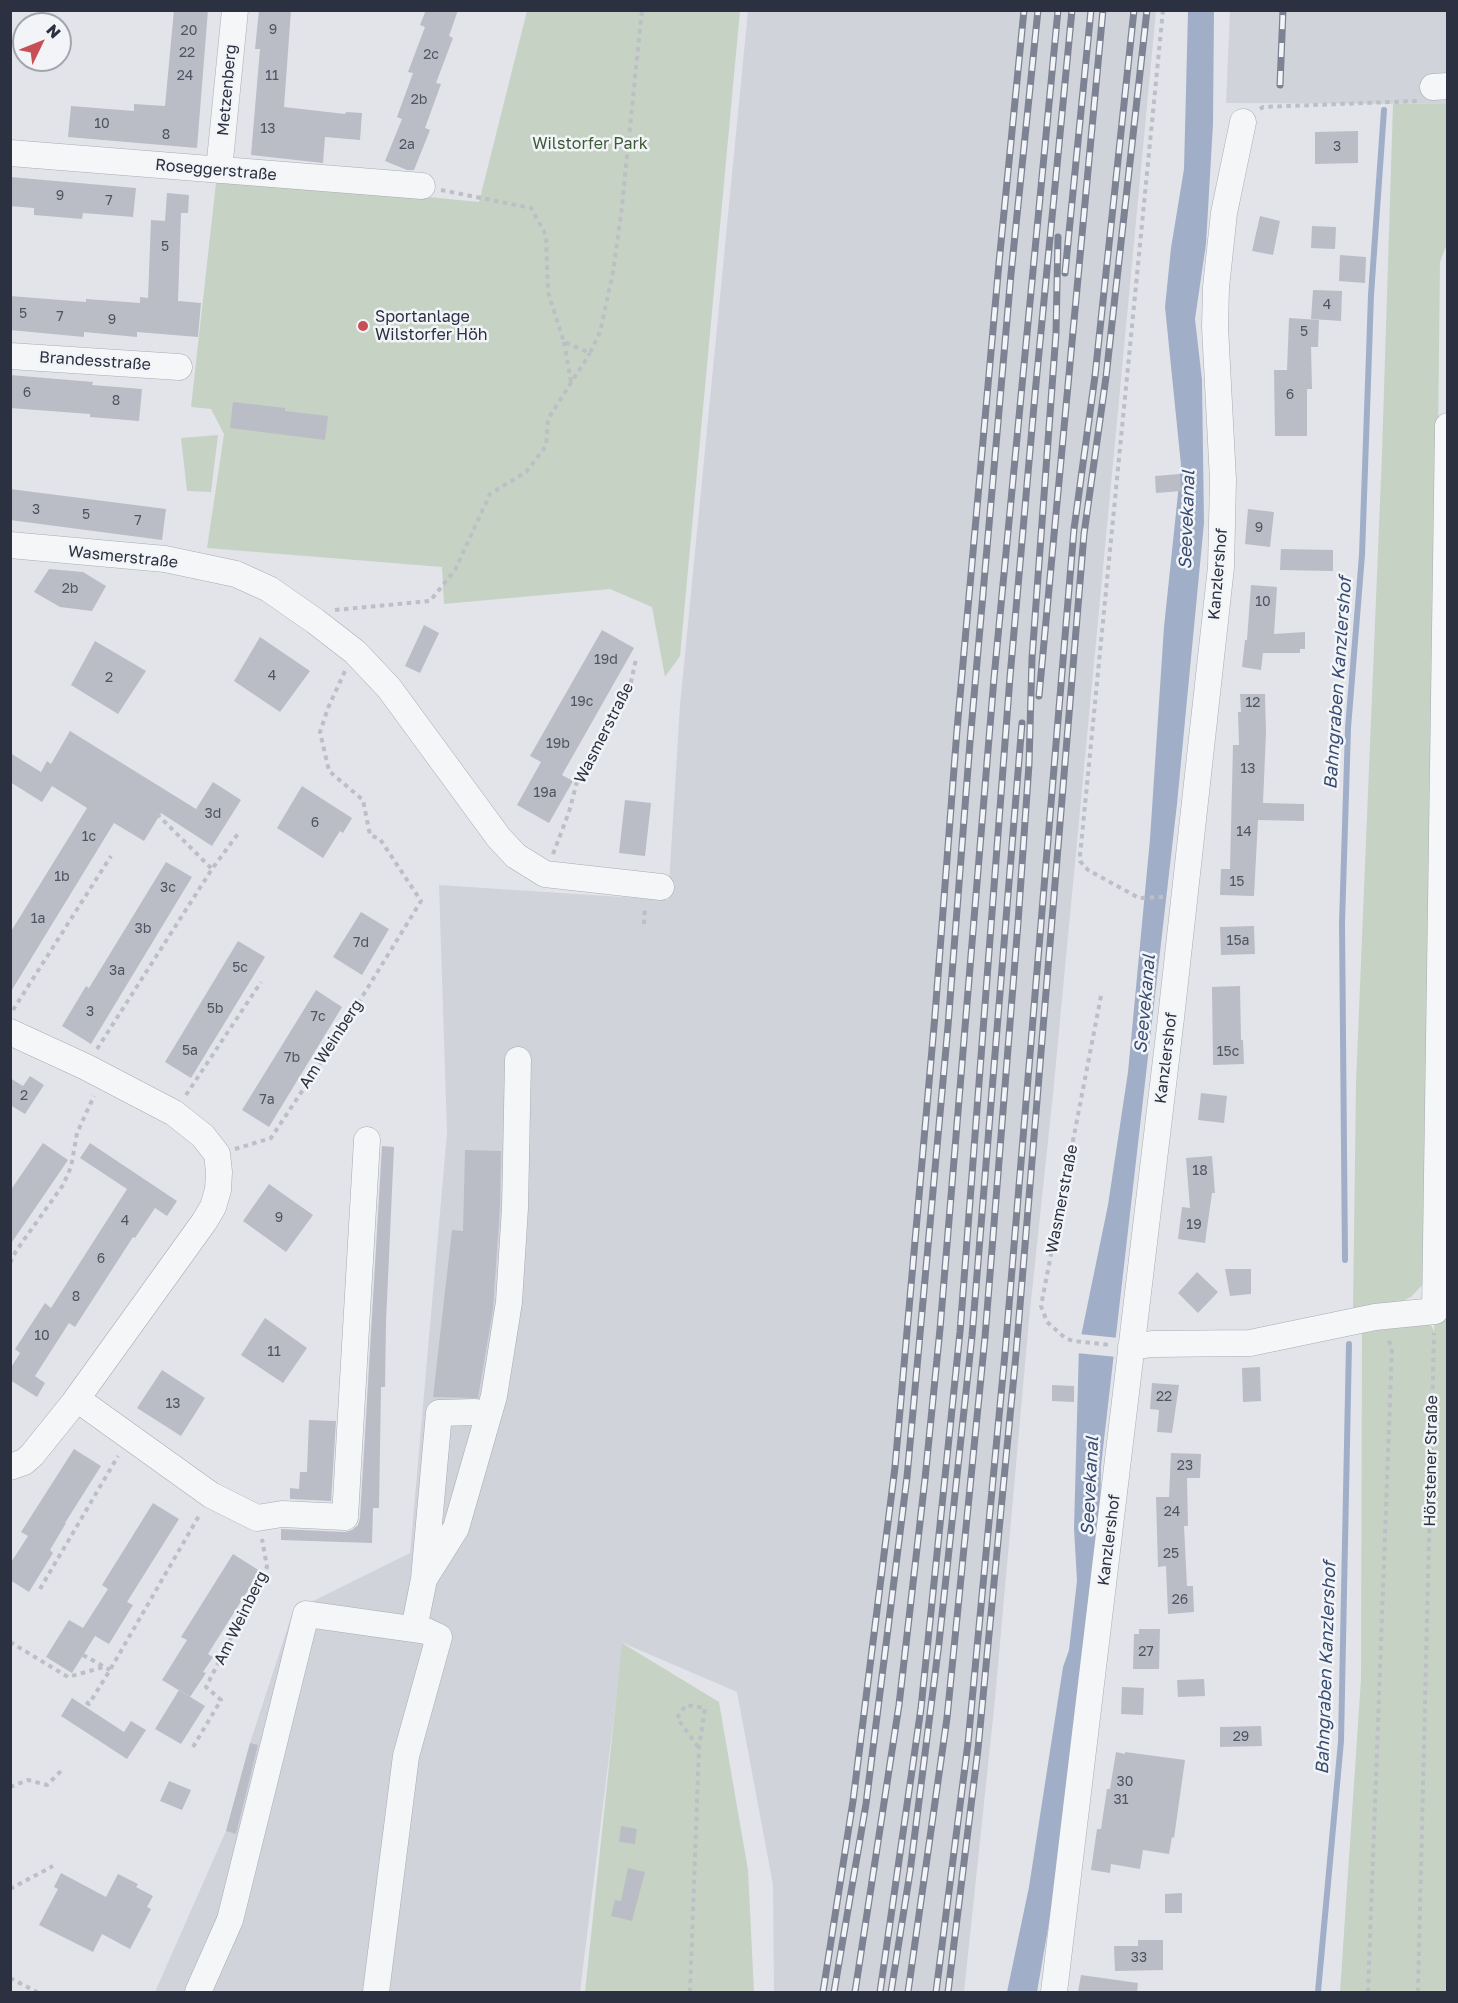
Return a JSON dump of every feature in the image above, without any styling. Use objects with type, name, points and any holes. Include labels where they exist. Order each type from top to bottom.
[{"type":"street","name":"Metzenberg","points":[[219,170],[235,10]]},
{"type":"street","name":"Kanzlershof","points":[[1054,1992],[1125,1347],[1171,1018],[1221,567],[1223,480],[1216,386],[1216,288],[1224,213],[1243,122]]},
{"type":"street","name":"Roseggerstraße","points":[[10,153],[422,186]]},
{"type":"street","name":"Brandesstraße","points":[[10,356],[179,367]]},
{"type":"street","points":[[1125,1347],[1152,1344],[1250,1343],[1375,1317],[1435,1311],[1446,731],[1448,426]]},
{"type":"street","name":"Wasmerstraße","points":[[10,545],[165,559],[236,574],[268,589],[355,652],[389,688],[499,838],[516,856],[545,874],[653,892]]},
{"type":"street","points":[[10,1032],[94,1071],[174,1113],[203,1136],[217,1154],[218,1190],[213,1207],[77,1399],[32,1455],[24,1462],[10,1467]]},
{"type":"street","points":[[424,1579],[456,1528],[494,1396],[510,1302],[515,1208],[518,1060]]},
{"type":"street","points":[[77,1399],[211,1495],[257,1518],[282,1514],[345,1517],[367,1140]]},
{"type":"street","points":[[414,1629],[424,1579],[439,1413],[475,1412]]},
{"type":"street","points":[[198,1992],[230,1920],[306,1614],[426,1630],[439,1637],[406,1756],[376,1992]]},
{"type":"path","points":[[315,621],[326,610],[430,601],[455,570],[490,494],[526,472],[546,446],[548,419],[590,353],[600,332],[613,272],[621,215],[642,10]]},
{"type":"path","points":[[1163,10],[1080,861],[1088,870],[1139,898],[1173,896]]},
{"type":"path","points":[[1243,122],[1263,107],[1436,91]]},
{"type":"path","points":[[422,186],[531,208],[546,235],[548,292],[564,342],[571,382]]},
{"type":"path","points":[[564,342],[590,353]]},
{"type":"path","name":"Am Weinberg","points":[[217,1154],[271,1138],[335,1041],[421,901],[380,838],[370,836],[363,800],[329,771],[321,732],[328,708],[355,652]]},
{"type":"path","name":"Wasmerstraße","points":[[545,874],[569,812],[579,774],[631,682],[636,659]]},
{"type":"path","points":[[157,814],[212,869]]},
{"type":"path","points":[[10,1263],[63,1185],[71,1167],[77,1133],[94,1071],[212,869],[240,831]]},
{"type":"path","points":[[10,1013],[111,856]]},
{"type":"path","points":[[644,924],[653,892]]},
{"type":"path","points":[[174,1113],[261,982]]},
{"type":"path","name":"Wasmerstraße","points":[[1101,996],[1041,1306],[1043,1316],[1059,1335],[1073,1341],[1125,1347]]},
{"type":"path","name":"Hörstener Straße","points":[[1418,1992],[1435,1311]]},
{"type":"path","points":[[1368,1992],[1392,1347]]},
{"type":"path","points":[[40,1589],[129,1437]]},
{"type":"path","points":[[86,1702],[89,1704],[110,1670],[211,1495]]},
{"type":"path","name":"Am Weinberg","points":[[194,1747],[221,1700],[206,1687],[267,1567],[257,1518]]},
{"type":"path","points":[[10,1642],[68,1677],[104,1667]]},
{"type":"path","points":[[83,1655],[110,1670]]},
{"type":"path","points":[[690,1992],[699,1748],[705,1708],[686,1705],[677,1718],[699,1748]]},
{"type":"path","points":[[10,1787],[28,1780],[47,1785],[61,1771]]},
{"type":"path","points":[[10,1888],[53,1866]]},
{"type":"path","points":[[10,1978],[37,1992]]},
{"type":"shaded area","points":[[748,11],[1156,11],[1053,1094],[1029,1320],[995,1699],[964,1992],[774,1992],[773,1885],[737,1692],[623,1643],[580,1992],[155,1992],[226,1831],[250,1743],[293,1611],[410,1553],[447,1133],[439,885],[668,900],[680,705]]},
{"type":"shaded area","points":[[1230,11],[1447,11],[1447,104],[1226,103]]},
{"type":"green space","name":"Wilstorfer Park","points":[[527,11],[740,11],[680,656],[665,677],[652,607],[610,589],[444,604],[442,567],[207,548],[224,434],[211,409],[191,407],[216,183],[227,177],[479,202]]},
{"type":"green space","points":[[1393,104],[1447,104],[1448,241],[1440,262],[1431,1053],[1426,1281],[1411,1297],[1396,1304],[1353,1310],[1356,1083],[1382,453]]},
{"type":"green space","points":[[218,435],[211,492],[187,491],[181,438]]},
{"type":"green space","points":[[1447,983],[1447,1992],[1340,1992],[1361,1679],[1362,1328],[1420,1318],[1431,1325],[1434,1331]]},
{"type":"green space","points":[[622,1643],[719,1702],[748,1870],[754,1992],[585,1992]]},
{"type":"water","name":"Seevekanal","points":[[1188,11],[1214,11],[1213,124],[1206,244],[1195,319],[1202,380],[1204,523],[1177,804],[1101,1466],[1100,1543],[1086,1709],[1037,1992],[1007,1992],[1029,1887],[1063,1667],[1069,1650],[1077,1581],[1074,1528],[1079,1346],[1108,1205],[1128,1072],[1150,839],[1164,627],[1181,465],[1165,307],[1171,248],[1184,169]]},
{"type":"pier","points":[[1079,1334],[1119,1338],[1117,1357],[1076,1353]]},
{"type":"building","points":[[174,10],[208,10],[197,148],[68,137],[71,106],[134,111],[134,104],[165,106]]},
{"type":"building","points":[[259,10],[291,10],[284,107],[345,114],[346,112],[362,113],[360,140],[325,137],[323,163],[251,155],[260,49],[255,49]]},
{"type":"building","points":[[426,10],[458,10],[449,36],[453,38],[436,83],[441,84],[425,128],[430,130],[414,170],[407,170],[385,161],[402,119],[397,117],[413,73],[408,72],[425,27],[420,25]]},
{"type":"building","points":[[1358,131],[1358,163],[1315,164],[1315,132]]},
{"type":"building","points":[[10,177],[136,188],[133,217],[83,213],[82,219],[34,215],[34,208],[10,206]]},
{"type":"building","points":[[167,193],[189,195],[188,213],[181,213],[178,301],[201,303],[198,337],[137,332],[137,337],[84,332],[84,337],[10,330],[10,296],[86,302],[86,299],[140,303],[140,297],[148,298],[151,220],[165,221]]},
{"type":"building","points":[[1260,216],[1280,221],[1273,255],[1252,251]]},
{"type":"building","points":[[1312,226],[1336,227],[1335,249],[1311,248]]},
{"type":"building","points":[[1340,255],[1366,257],[1365,283],[1339,281]]},
{"type":"building","points":[[1313,290],[1342,291],[1341,321],[1311,319]]},
{"type":"building","points":[[1289,318],[1319,320],[1318,347],[1311,347],[1312,389],[1307,389],[1307,436],[1275,436],[1274,370],[1287,370]]},
{"type":"building","points":[[10,375],[142,389],[139,421],[90,417],[90,414],[10,408]]},
{"type":"building","points":[[233,402],[328,416],[325,440],[230,428]]},
{"type":"building","points":[[1180,474],[1181,491],[1156,493],[1155,476]]},
{"type":"building","points":[[10,489],[166,509],[162,540],[10,520]]},
{"type":"building","points":[[1248,509],[1274,512],[1270,547],[1245,544]]},
{"type":"building","points":[[1281,549],[1333,550],[1333,571],[1280,570]]},
{"type":"building","points":[[49,569],[83,572],[106,586],[92,611],[60,607],[34,592]]},
{"type":"building","points":[[1251,585],[1277,587],[1274,634],[1305,632],[1305,649],[1300,649],[1300,653],[1263,653],[1261,670],[1242,667],[1245,640],[1247,640]]},
{"type":"building","points":[[424,625],[439,633],[420,673],[405,666]]},
{"type":"building","points":[[602,630],[634,648],[562,775],[573,781],[549,823],[517,805],[541,762],[530,756]]},
{"type":"building","points":[[260,637],[310,671],[280,712],[234,681]]},
{"type":"building","points":[[95,641],[146,671],[118,714],[71,685]]},
{"type":"building","points":[[1240,694],[1265,694],[1263,803],[1304,804],[1304,821],[1258,820],[1254,896],[1220,895],[1221,869],[1230,869],[1233,745],[1239,745]]},
{"type":"building","points":[[70,731],[196,809],[213,782],[241,800],[212,846],[161,813],[144,841],[114,823],[10,993],[10,933],[87,808],[52,786],[42,802],[10,782],[10,753],[41,772],[47,761],[51,764]]},
{"type":"building","points":[[302,786],[352,818],[343,833],[340,831],[323,858],[277,828]]},
{"type":"building","points":[[625,800],[651,803],[645,856],[619,853]]},
{"type":"building","points":[[166,862],[192,877],[91,1044],[62,1026],[86,986],[89,988]]},
{"type":"building","points":[[361,912],[389,929],[362,975],[333,957]]},
{"type":"building","points":[[1254,926],[1255,954],[1221,955],[1220,927]]},
{"type":"building","points":[[238,941],[265,957],[191,1078],[165,1062]]},
{"type":"building","points":[[1240,986],[1244,1064],[1213,1065],[1212,987]]},
{"type":"building","points":[[316,990],[342,1007],[269,1127],[242,1110]]},
{"type":"building","points":[[30,1076],[44,1085],[25,1114],[10,1105],[10,1078],[23,1086]]},
{"type":"building","points":[[1201,1093],[1227,1096],[1224,1123],[1198,1120]]},
{"type":"building","points":[[43,1143],[68,1160],[10,1245],[10,1191]]},
{"type":"building","points":[[90,1143],[177,1201],[167,1216],[155,1208],[135,1238],[133,1237],[75,1327],[69,1323],[35,1376],[45,1383],[37,1397],[10,1380],[10,1369],[20,1353],[15,1349],[45,1303],[51,1308],[127,1189],[80,1158]]},
{"type":"building","points":[[382,1146],[394,1147],[385,1387],[381,1387],[379,1508],[373,1508],[372,1543],[281,1540],[281,1529],[345,1532],[358,1525],[360,1518]]},
{"type":"building","points":[[465,1150],[501,1151],[500,1207],[493,1309],[478,1398],[433,1397],[452,1230],[463,1231]]},
{"type":"building","points":[[1212,1156],[1215,1193],[1212,1193],[1205,1243],[1178,1239],[1182,1207],[1190,1208],[1186,1158]]},
{"type":"building","points":[[269,1184],[313,1215],[286,1252],[243,1221]]},
{"type":"building","points":[[1225,1269],[1251,1269],[1251,1294],[1230,1296]]},
{"type":"building","points":[[1197,1272],[1218,1292],[1198,1313],[1178,1293]]},
{"type":"building","points":[[265,1318],[307,1348],[283,1383],[241,1355]]},
{"type":"building","points":[[1260,1367],[1261,1401],[1243,1402],[1242,1368]]},
{"type":"building","points":[[162,1370],[205,1398],[181,1436],[137,1408]]},
{"type":"building","points":[[1152,1383],[1179,1385],[1172,1433],[1157,1432],[1159,1410],[1150,1409]]},
{"type":"building","points":[[1052,1385],[1074,1386],[1074,1402],[1052,1401]]},
{"type":"building","points":[[309,1420],[336,1421],[331,1501],[290,1499],[290,1488],[299,1489],[300,1472],[307,1472]]},
{"type":"building","points":[[74,1449],[101,1466],[65,1523],[50,1550],[53,1553],[29,1592],[10,1580],[10,1564],[28,1536],[21,1532]]},
{"type":"building","points":[[1171,1453],[1201,1454],[1200,1478],[1187,1478],[1188,1526],[1184,1526],[1187,1586],[1193,1586],[1194,1612],[1168,1614],[1166,1566],[1158,1567],[1156,1497],[1169,1497]]},
{"type":"building","points":[[153,1503],[179,1519],[127,1602],[133,1605],[109,1644],[95,1636],[72,1673],[46,1657],[69,1620],[83,1628],[108,1589],[102,1585]]},
{"type":"building","points":[[233,1554],[260,1571],[208,1654],[213,1657],[203,1672],[206,1673],[190,1697],[162,1680],[187,1640],[181,1637]]},
{"type":"building","points":[[1139,1629],[1160,1629],[1159,1669],[1133,1669],[1134,1634],[1139,1634]]},
{"type":"building","points":[[1204,1679],[1205,1696],[1178,1697],[1177,1680]]},
{"type":"building","points":[[1122,1687],[1144,1688],[1143,1715],[1121,1714]]},
{"type":"building","points":[[179,1690],[205,1706],[181,1744],[155,1729]]},
{"type":"building","points":[[72,1698],[124,1732],[131,1721],[146,1730],[127,1759],[61,1716]]},
{"type":"building","points":[[1261,1726],[1262,1746],[1220,1747],[1220,1727]]},
{"type":"building","points":[[250,1743],[258,1745],[236,1834],[226,1831]]},
{"type":"building","points":[[1116,1752],[1185,1760],[1174,1838],[1172,1837],[1169,1854],[1143,1850],[1140,1869],[1111,1864],[1110,1873],[1091,1870],[1097,1829],[1101,1829]]},
{"type":"building","points":[[169,1781],[191,1790],[182,1810],[160,1801]]},
{"type":"building","points":[[621,1826],[637,1829],[635,1844],[619,1842]]},
{"type":"building","points":[[628,1868],[645,1872],[632,1921],[611,1916],[615,1900],[621,1901]]},
{"type":"building","points":[[61,1873],[106,1897],[118,1874],[138,1884],[136,1887],[153,1896],[147,1907],[151,1909],[130,1949],[102,1934],[93,1952],[39,1925],[58,1889],[54,1887]]},
{"type":"building","points":[[1182,1893],[1182,1913],[1165,1913],[1165,1894]]},
{"type":"building","points":[[1138,1940],[1163,1940],[1163,1970],[1115,1971],[1114,1946],[1138,1946]]},
{"type":"building","points":[[1081,1975],[1138,1983],[1137,1992],[1078,1992]]},
{"type":"waterway","name":"Bahngraben Kanzlershof","points":[[1345,1260],[1342,923],[1348,728],[1362,555],[1371,295],[1384,110]]},
{"type":"waterway","name":"Bahngraben Kanzlershof","points":[[1318,1992],[1341,1741],[1349,1344]]},
{"type":"railway","points":[[823,1992],[853,1801],[895,1467],[935,1015],[957,730],[1024,10]]},
{"type":"railway","points":[[834,1992],[866,1804],[907,1477],[948,1026],[1011,274],[1038,10]]},
{"type":"railway","points":[[855,1992],[899,1705],[925,1479],[940,1329],[994,678],[1058,10]]},
{"type":"railway","points":[[880,1992],[921,1708],[960,1332],[1010,677],[1072,10]]},
{"type":"railway","points":[[1065,273],[1091,10]]},
{"type":"railway","points":[[1039,696],[1103,10]]},
{"type":"railway","points":[[936,1992],[968,1743],[1005,1353],[1074,529],[1095,376],[1134,10]]},
{"type":"railway","points":[[948,1992],[978,1749],[1016,1354],[1084,534],[1106,377],[1147,10]]},
{"type":"railway","points":[[1280,85],[1283,10]]},
{"type":"railway","points":[[908,1992],[947,1718],[985,1337],[1029,764],[1032,658],[1056,333],[1058,237]]},
{"type":"railway","points":[[891,1992],[910,1872],[939,1643],[972,1336],[1022,723]]},
{"type":"place","name":"Sportanlage Wilstorfer Höh","points":[[363,326]]}]
